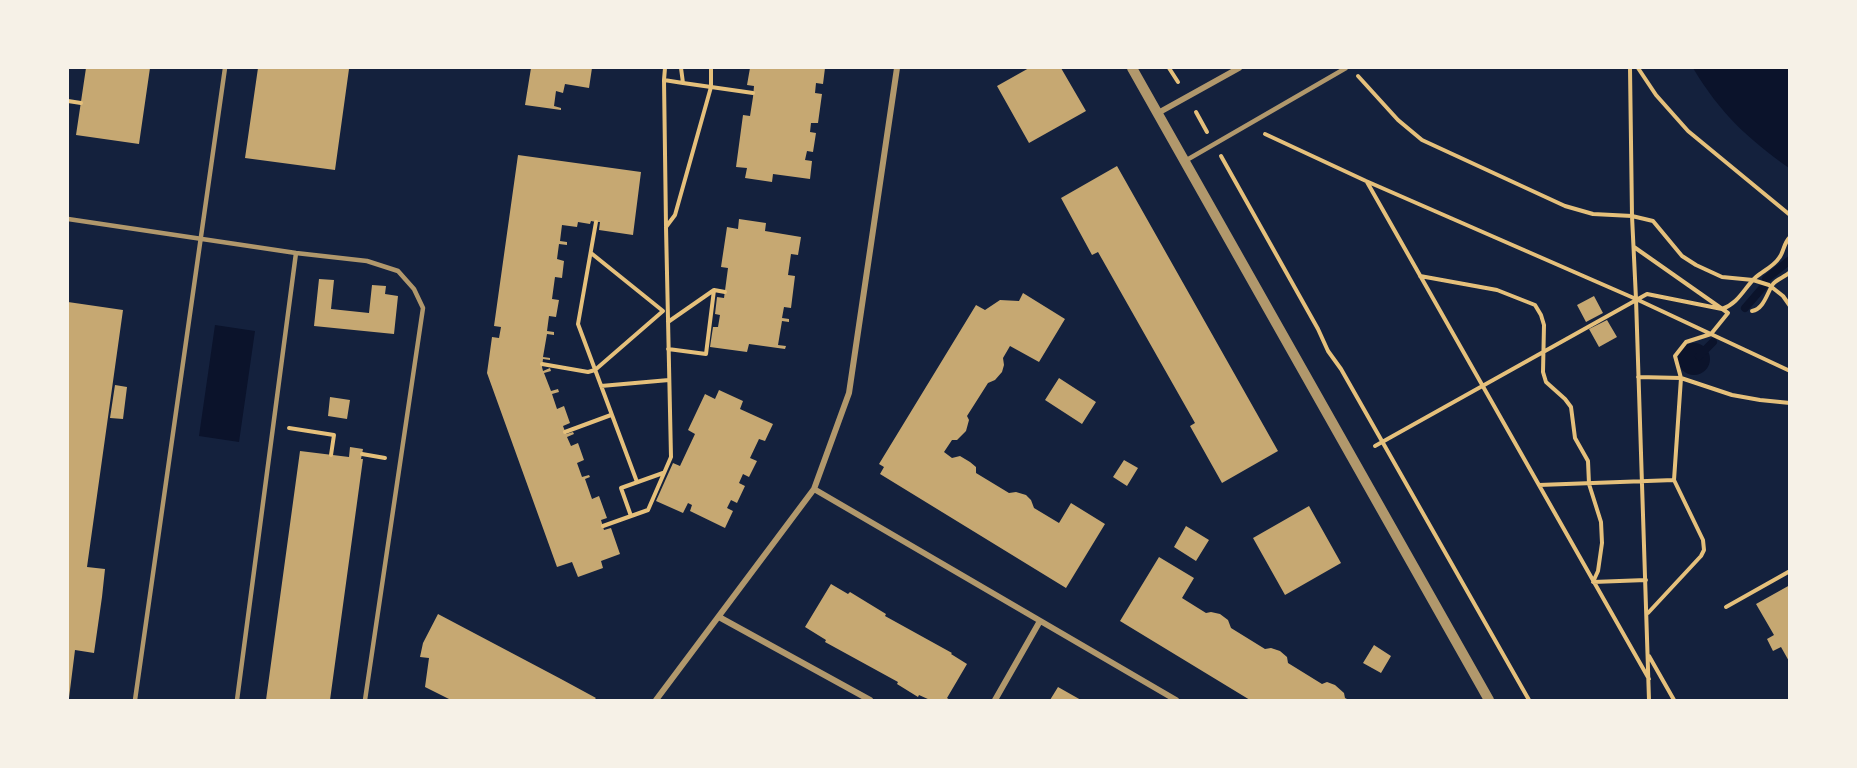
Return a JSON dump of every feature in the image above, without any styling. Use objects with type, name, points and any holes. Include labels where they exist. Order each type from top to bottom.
[{"type":"street","points":[[656,700],[814,489],[849,393],[897,68]]},
{"type":"street","points":[[1132,68],[1489,700]]},
{"type":"street","points":[[1158,113],[1239,68]]},
{"type":"street","points":[[814,489],[1176,700]]},
{"type":"street","points":[[719,617],[870,700]]},
{"type":"street","points":[[995,700],[1040,621]]},
{"type":"lane","points":[[135,700],[225,68]]},
{"type":"lane","points":[[1185,161],[1346,68]]},
{"type":"lane","points":[[68,219],[296,253],[367,261],[398,271],[414,289],[423,308],[365,700]]},
{"type":"lane","points":[[237,700],[296,253]]},
{"type":"path","points":[[603,526],[648,510],[670,457],[665,68]]},
{"type":"path","points":[[681,68],[683,83]]},
{"type":"path","points":[[666,227],[675,215],[711,87],[711,68]]},
{"type":"path","points":[[1169,68],[1318,329],[1328,351],[1341,369],[1529,700]]},
{"type":"path","points":[[1351,68],[1398,120],[1422,140],[1565,206],[1593,214],[1632,216],[1653,221],[1682,256],[1696,266],[1722,277],[1759,281],[1771,286],[1783,296],[1790,306]]},
{"type":"path","points":[[1630,68],[1632,216],[1649,700]]},
{"type":"path","points":[[1638,68],[1656,95],[1688,131],[1790,215]]},
{"type":"path","points":[[664,80],[753,93]]},
{"type":"path","points":[[68,101],[81,103]]},
{"type":"path","points":[[1270,136],[1366,181],[1636,299],[1790,371]]},
{"type":"path","points":[[1366,181],[1649,680]]},
{"type":"path","points":[[596,222],[578,324],[637,483]]},
{"type":"path","points":[[1375,446],[1647,294],[1722,309],[1739,298],[1753,280],[1780,258],[1785,242],[1790,237]]},
{"type":"path","points":[[1634,247],[1728,313],[1711,334],[1686,342],[1675,356],[1681,378],[1674,480],[1703,540],[1704,550],[1701,556],[1647,613]]},
{"type":"path","points":[[591,253],[667,315]]},
{"type":"path","points":[[1752,311],[1758,310],[1764,298],[1771,291],[1774,282],[1790,272]]},
{"type":"path","points":[[1419,276],[1497,290],[1535,305],[1541,315],[1544,325],[1543,372],[1546,382],[1571,407],[1575,438],[1588,461],[1589,484],[1601,522],[1602,543],[1598,571],[1593,582]]},
{"type":"path","points":[[667,322],[714,290],[725,292]]},
{"type":"path","points":[[668,349],[706,354],[714,290]]},
{"type":"path","points":[[543,364],[588,372],[595,370],[663,311]]},
{"type":"path","points":[[1638,377],[1681,378],[1732,395],[1760,400],[1789,402],[1790,396]]},
{"type":"path","points":[[601,386],[669,380]]},
{"type":"path","points":[[566,432],[611,415]]},
{"type":"path","points":[[273,426],[334,435],[331,455]]},
{"type":"path","points":[[362,454],[400,460]]},
{"type":"path","points":[[631,516],[621,488],[664,473]]},
{"type":"path","points":[[1539,485],[1642,483],[1674,480]]},
{"type":"path","points":[[1726,607],[1790,572]]},
{"type":"path","points":[[1593,582],[1646,580]]},
{"type":"path","points":[[1648,655],[1674,700]]},
{"type":"water","points":[[1693,68],[1789,68],[1789,168],[1735,124],[1713,98]]},
{"type":"water","points":[[215,325],[255,331],[239,442],[199,436]]},
{"type":"water","points":[[1694,343],[1705,348],[1710,359],[1705,370],[1694,375],[1683,370],[1678,359],[1683,348]]},
{"type":"building","points":[[86,68],[150,68],[139,144],[76,135]]},
{"type":"building","points":[[258,68],[349,69],[335,170],[245,158]]},
{"type":"building","points":[[531,68],[592,68],[589,88],[565,84],[563,93],[556,91],[554,106],[561,110],[525,105]]},
{"type":"building","points":[[750,68],[825,68],[823,84],[816,83],[815,93],[822,94],[818,123],[811,123],[810,132],[816,133],[813,152],[807,151],[805,160],[812,161],[810,179],[773,174],[772,182],[745,178],[747,168],[736,167],[743,115],[750,116],[753,97],[754,86],[747,85]]},
{"type":"building","points":[[1029,68],[1061,68],[1086,111],[1029,143],[997,86]]},
{"type":"building","points":[[518,155],[641,172],[633,235],[599,230],[600,222],[591,221],[590,224],[578,222],[577,227],[562,225],[560,241],[567,242],[567,245],[559,244],[557,259],[564,261],[562,278],[555,277],[552,299],[559,300],[556,317],[549,316],[547,331],[554,332],[554,335],[547,334],[543,357],[550,358],[550,360],[543,359],[542,367],[543,371],[550,368],[551,371],[544,373],[551,391],[558,389],[559,392],[552,394],[557,409],[564,406],[570,423],[563,426],[566,434],[573,432],[574,434],[567,437],[571,446],[578,443],[584,460],[577,463],[582,477],[589,475],[590,477],[585,479],[592,499],[599,496],[607,518],[601,520],[604,530],[611,528],[620,554],[601,561],[603,568],[578,577],[572,562],[557,567],[487,373],[492,337],[499,338],[501,327],[494,326]]},
{"type":"building","points":[[1117,166],[1278,451],[1222,483],[1190,426],[1195,423],[1098,252],[1092,255],[1061,198]]},
{"type":"building","points":[[739,219],[766,223],[765,231],[801,237],[798,255],[791,254],[788,275],[795,276],[791,308],[784,307],[782,318],[789,319],[789,322],[782,321],[778,345],[786,346],[785,349],[749,344],[747,352],[710,347],[713,327],[718,327],[720,315],[715,314],[717,297],[724,298],[728,268],[721,267],[727,227],[738,229]]},
{"type":"building","points":[[319,279],[334,280],[331,309],[369,313],[372,285],[386,286],[385,294],[398,296],[394,334],[314,326]]},
{"type":"building","points":[[1023,293],[1065,319],[1039,362],[1010,346],[1003,358],[1002,372],[995,380],[988,383],[967,416],[969,420],[966,431],[957,440],[952,440],[944,452],[952,458],[960,456],[970,462],[976,467],[976,473],[1009,493],[1016,492],[1026,495],[1034,508],[1059,523],[1071,503],[1105,524],[1066,588],[880,474],[884,467],[879,464],[976,305],[985,310],[1000,300],[1019,301]]},
{"type":"building","points":[[1594,296],[1603,313],[1586,322],[1577,305]]},
{"type":"building","points":[[68,302],[123,310],[87,567],[105,569],[102,597],[94,653],[75,650],[69,698]]},
{"type":"building","points":[[1607,320],[1617,337],[1599,347],[1589,329]]},
{"type":"building","points":[[1059,378],[1096,402],[1082,424],[1045,400]]},
{"type":"building","points":[[115,385],[127,387],[123,419],[110,418]]},
{"type":"building","points":[[719,390],[743,401],[740,409],[773,424],[765,441],[759,439],[750,458],[757,461],[749,477],[743,474],[739,483],[745,486],[737,503],[731,500],[727,508],[733,511],[725,528],[690,511],[692,505],[688,503],[683,513],[656,501],[673,463],[680,466],[695,434],[688,430],[705,394],[715,399]]},
{"type":"building","points":[[330,397],[350,400],[347,419],[328,416]]},
{"type":"building","points":[[350,447],[363,449],[361,459],[363,459],[330,700],[266,700],[300,451],[349,457]]},
{"type":"building","points":[[1124,460],[1138,468],[1127,486],[1113,477]]},
{"type":"building","points":[[1309,506],[1341,563],[1285,595],[1253,538]]},
{"type":"building","points":[[1186,526],[1209,540],[1196,561],[1174,547]]},
{"type":"building","points":[[1159,557],[1194,578],[1182,598],[1206,613],[1220,614],[1228,620],[1231,628],[1265,649],[1280,651],[1287,657],[1288,663],[1322,684],[1327,682],[1335,685],[1349,700],[1250,700],[1120,621]]},
{"type":"building","points":[[831,584],[848,594],[850,592],[886,614],[885,616],[952,653],[967,664],[947,698],[950,700],[930,700],[919,695],[918,697],[897,684],[898,682],[825,642],[826,640],[805,627]]},
{"type":"building","points":[[1790,585],[1790,663],[1781,647],[1773,651],[1767,639],[1774,635],[1756,604]]},
{"type":"building","points":[[438,614],[596,698],[594,700],[451,700],[425,687],[429,658],[420,657],[423,643]]},
{"type":"building","points":[[1374,645],[1391,656],[1381,673],[1363,663]]},
{"type":"building","points":[[1058,687],[1081,700],[1050,700]]},
{"type":"waterway","points":[[1745,308],[1764,286],[1766,279],[1790,260]]},
{"type":"waterway","points":[[1699,356],[1713,342]]}]
